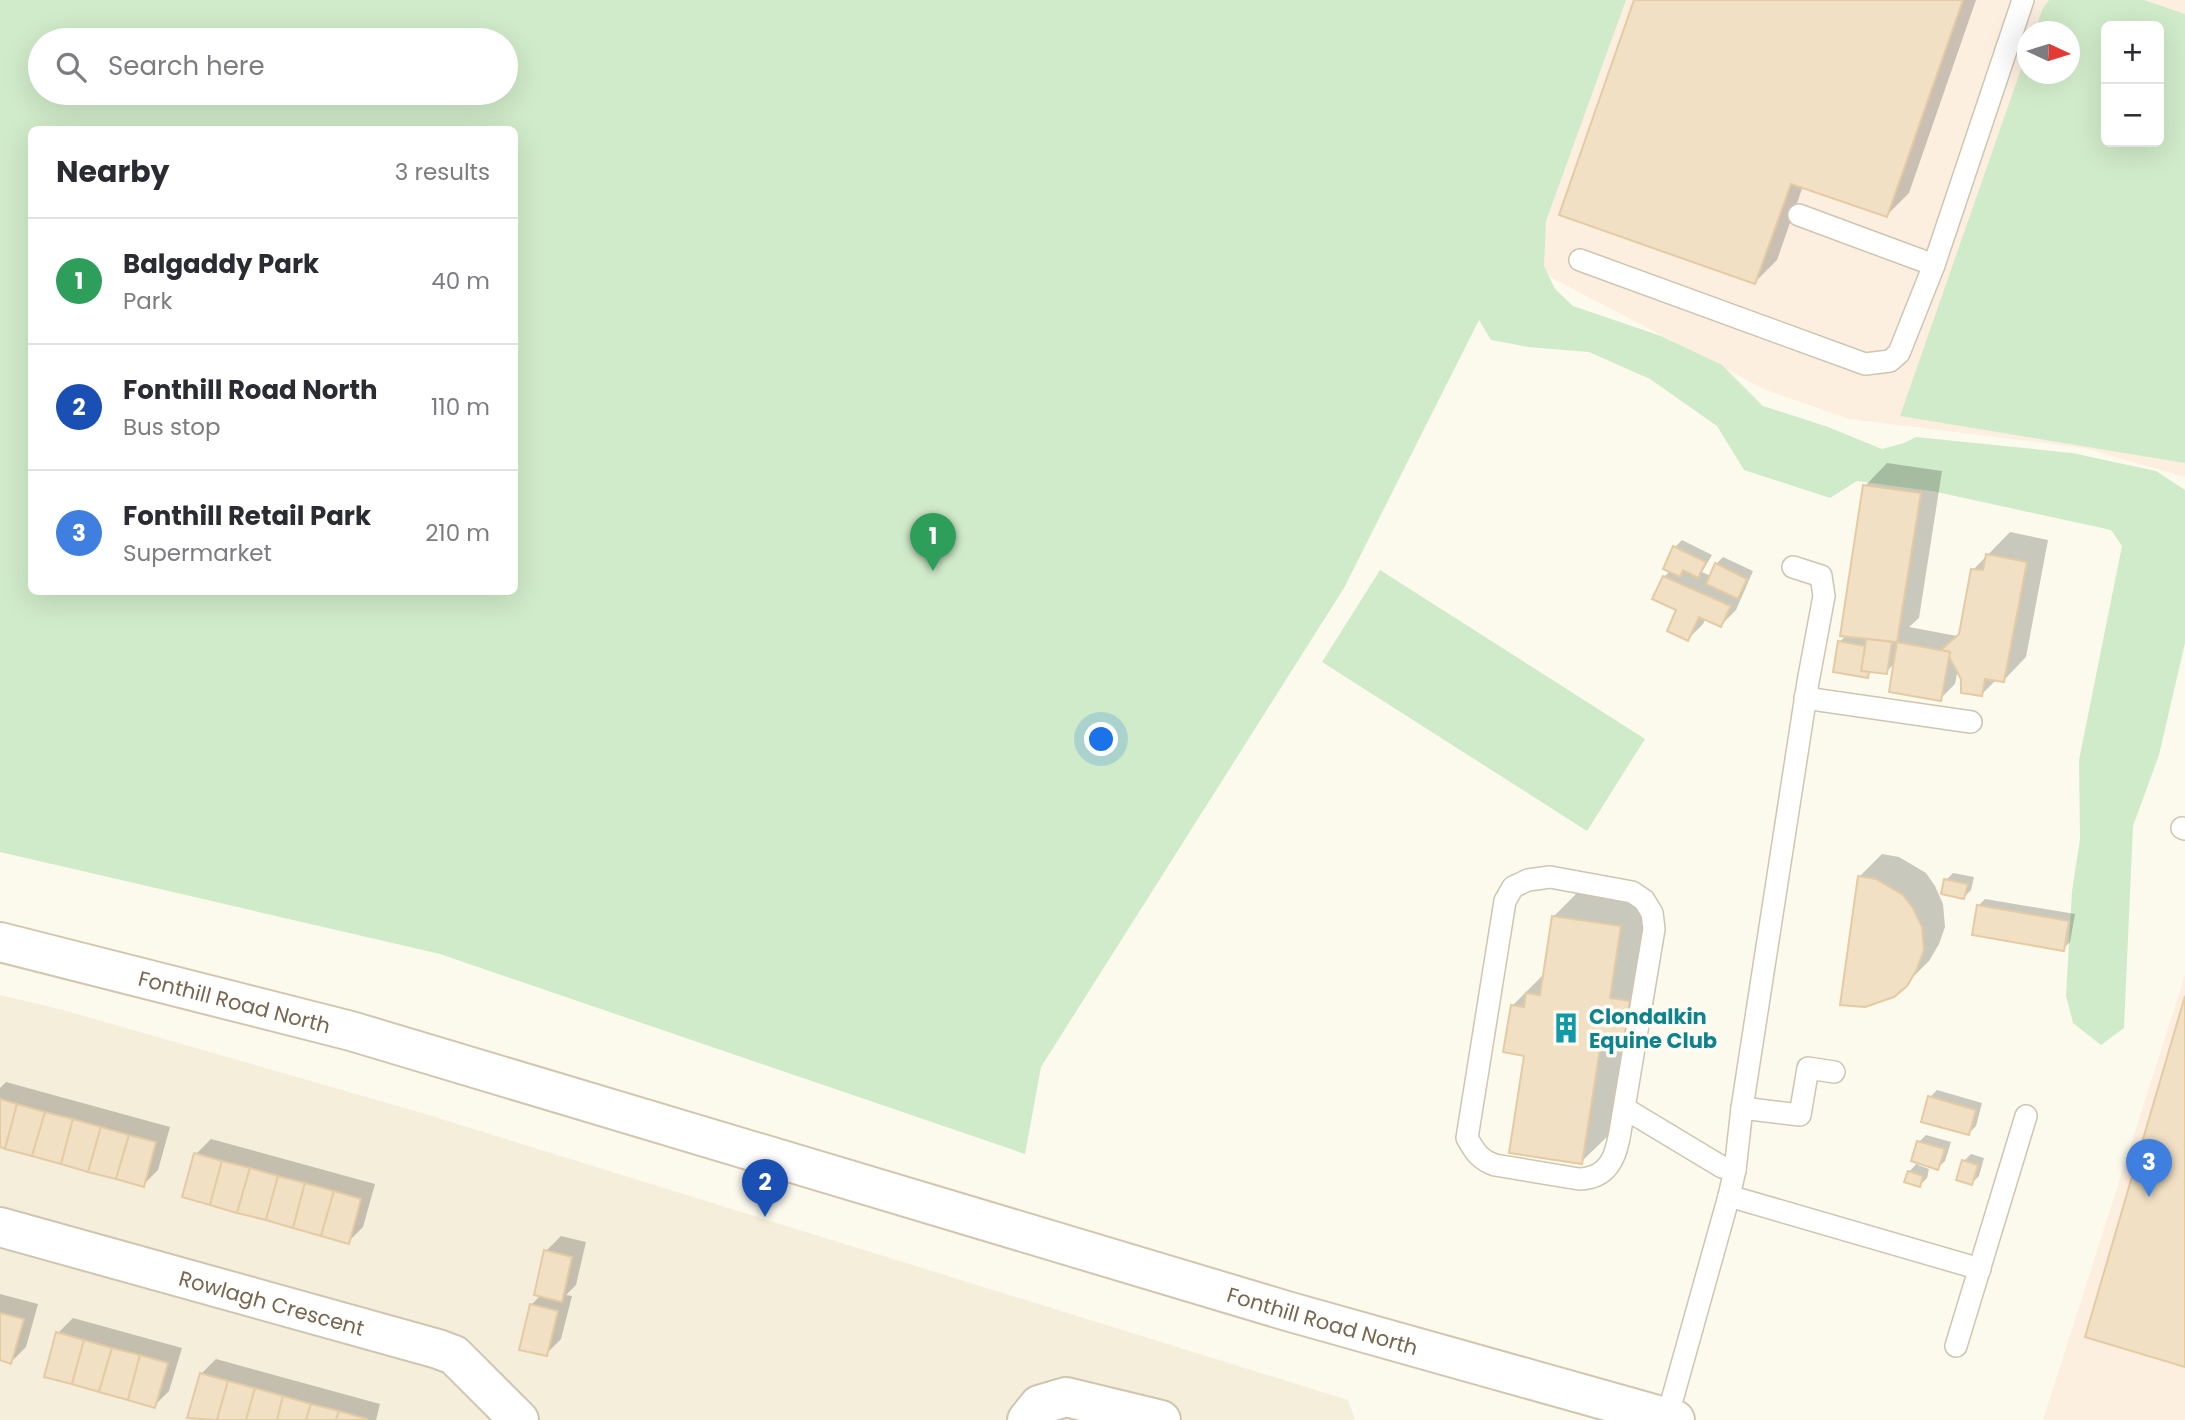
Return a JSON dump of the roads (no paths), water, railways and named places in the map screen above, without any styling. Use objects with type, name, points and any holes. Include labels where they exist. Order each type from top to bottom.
[{"type":"main road","name":"Fonthill Road North","points":[[0,942],[351,1031],[1287,1311],[1671,1419]]},
{"type":"main road","name":"Rowlagh Crescent","points":[[0,1227],[438,1349],[454,1355],[519,1420]]},
{"type":"main road","points":[[1027,1420],[1039,1405],[1066,1397],[1161,1420]]},
{"type":"lane","points":[[1580,260],[1865,364],[1890,361],[1899,353],[1934,265],[2022,0]]},
{"type":"lane","points":[[1799,215],[1934,265]]},
{"type":"lane","points":[[1671,1419],[1735,1170],[1742,1108],[1805,698],[1824,596],[1821,576],[1793,567]]},
{"type":"lane","points":[[1805,698],[1971,722]]},
{"type":"lane","points":[[1550,877],[1632,892],[1644,900],[1652,913],[1654,929],[1624,1108],[1613,1160],[1602,1174],[1591,1179],[1483,1161],[1467,1138],[1505,901],[1513,887],[1528,880],[1550,877]]},
{"type":"lane","points":[[1742,1108],[1800,1115],[1808,1068],[1834,1072]]},
{"type":"lane","points":[[1624,1108],[1722,1167],[1735,1170]]},
{"type":"lane","points":[[1956,1346],[2026,1116]]},
{"type":"lane","points":[[1730,1196],[1980,1269]]},
{"type":"place","name":"Balgaddy Park","points":[[933,571]]},
{"type":"place","name":"Clondalkin Equine Club","points":[[1566,1028]]},
{"type":"place","name":"Fonthill Retail Park","points":[[2149,1197]]},
{"type":"place","name":"Fonthill Road North","points":[[765,1217]]}]
